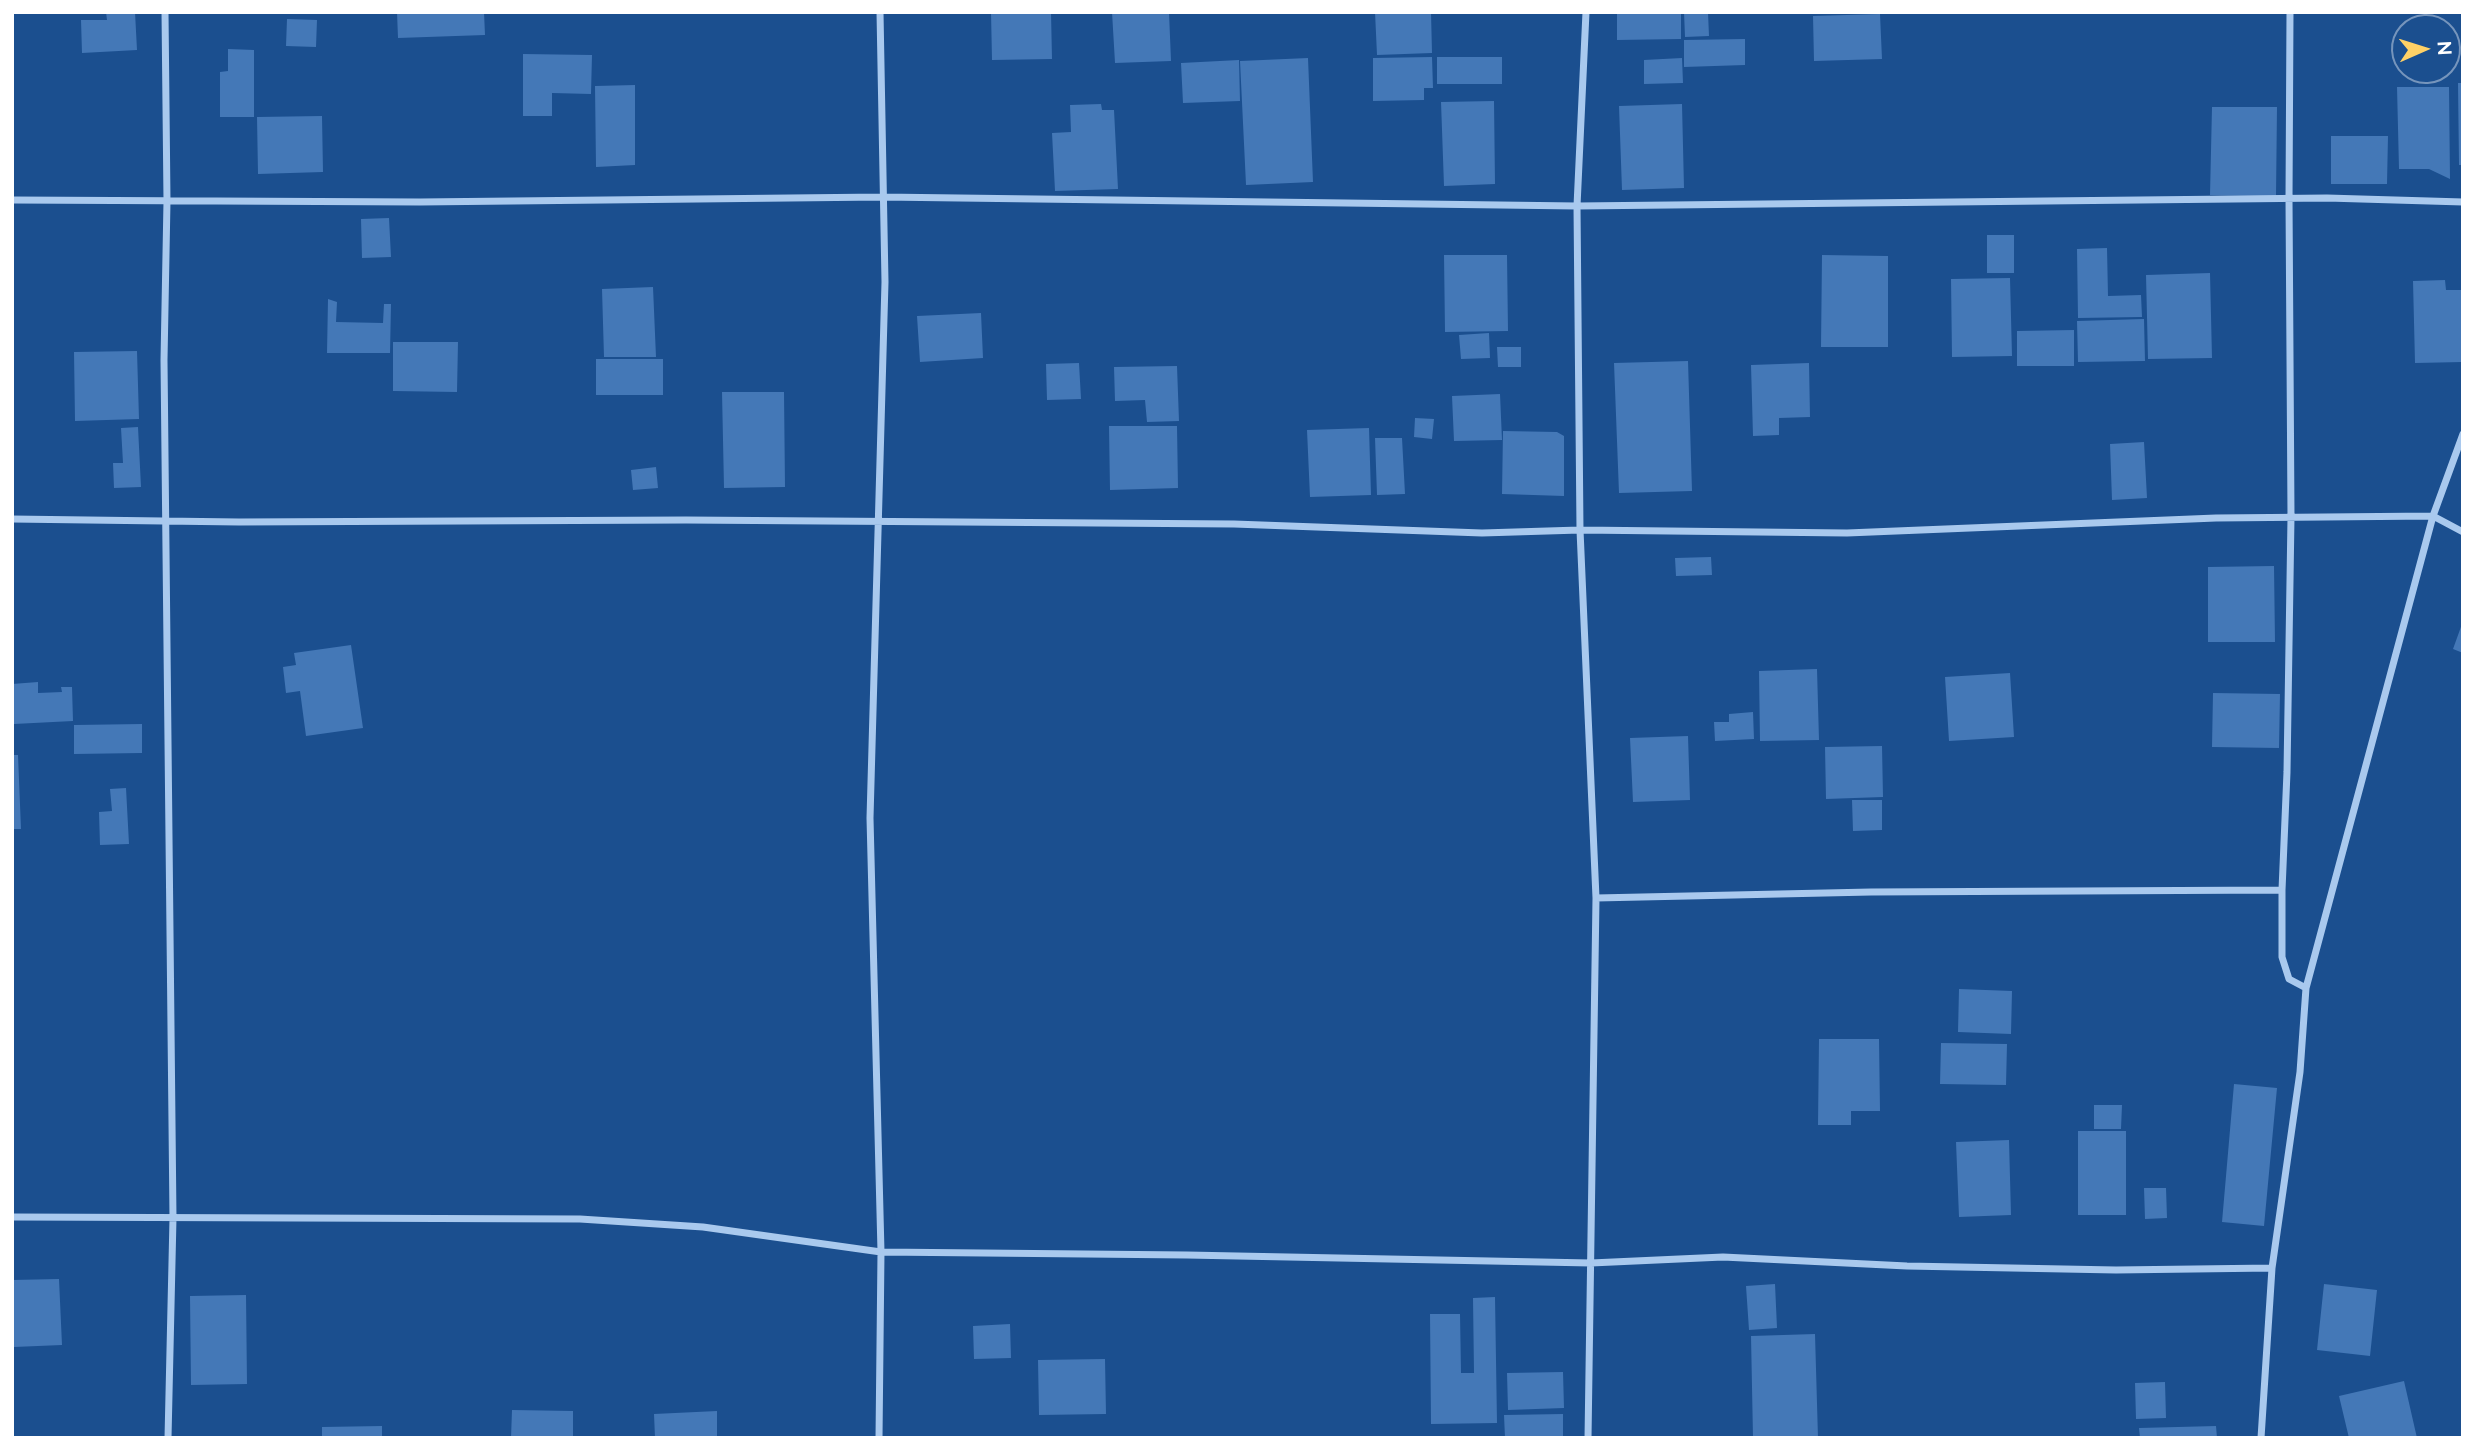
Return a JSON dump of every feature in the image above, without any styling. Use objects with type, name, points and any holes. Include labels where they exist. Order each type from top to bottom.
[{"type":"street","points":[[165,12],[164,360],[173,1218],[168,1438]]},
{"type":"street","points":[[879,1438],[881,1252],[870,818],[884,282],[880,12]]},
{"type":"street","points":[[1586,12],[1577,206],[1580,530],[1596,898],[1588,1438]]},
{"type":"street","points":[[2290,12],[2291,517],[2282,957],[2289,979],[2306,988]]},
{"type":"street","points":[[12,200],[420,202],[881,197],[1577,206],[2289,199],[2463,202]]},
{"type":"street","points":[[2261,1438],[2272,1268],[2300,1072],[2306,988],[2433,516],[2463,434]]},
{"type":"street","points":[[12,519],[877,521],[1234,524],[1482,533],[1580,530],[1847,533],[2291,517],[2433,516],[2463,532]]},
{"type":"street","points":[[1596,898],[1871,892],[2282,890]]},
{"type":"street","points":[[12,1217],[580,1219],[703,1227],[881,1252],[1591,1263],[1723,1257],[1908,1266],[2116,1270],[2272,1268]]},
{"type":"building","points":[[106,12],[135,12],[137,50],[82,53],[81,20],[107,20]]},
{"type":"building","points":[[397,12],[484,12],[485,35],[398,38]]},
{"type":"building","points":[[991,12],[1051,12],[1052,59],[992,60]]},
{"type":"building","points":[[1112,12],[1169,12],[1171,61],[1115,63]]},
{"type":"building","points":[[1375,12],[1431,12],[1432,53],[1377,55]]},
{"type":"building","points":[[1617,12],[1681,12],[1681,39],[1617,40]]},
{"type":"building","points":[[1684,12],[1708,12],[1709,36],[1685,37]]},
{"type":"building","points":[[1880,14],[1882,59],[1814,61],[1813,16]]},
{"type":"building","points":[[287,19],[317,20],[316,47],[286,46]]},
{"type":"building","points":[[1745,39],[1745,65],[1684,67],[1684,40]]},
{"type":"building","points":[[228,49],[254,50],[254,117],[220,117],[220,72],[228,71]]},
{"type":"building","points":[[523,54],[592,55],[591,94],[552,93],[552,116],[523,116]]},
{"type":"building","points":[[1432,57],[1433,88],[1424,88],[1424,100],[1373,101],[1373,58]]},
{"type":"building","points":[[1437,57],[1502,57],[1502,84],[1437,84]]},
{"type":"building","points":[[1308,58],[1313,182],[1246,185],[1240,61]]},
{"type":"building","points":[[1682,58],[1683,83],[1644,84],[1644,60]]},
{"type":"building","points":[[1239,60],[1240,101],[1183,103],[1181,63]]},
{"type":"building","points":[[2463,83],[2463,165],[2459,165],[2458,84]]},
{"type":"building","points":[[635,85],[635,165],[596,167],[595,86]]},
{"type":"building","points":[[2397,87],[2449,87],[2450,179],[2429,169],[2399,169]]},
{"type":"building","points":[[1494,101],[1495,184],[1444,186],[1441,102]]},
{"type":"building","points":[[1101,104],[1102,110],[1114,110],[1118,189],[1055,191],[1052,133],[1071,132],[1070,105]]},
{"type":"building","points":[[1682,104],[1684,188],[1622,190],[1619,106]]},
{"type":"building","points":[[2212,107],[2277,107],[2276,196],[2210,195]]},
{"type":"building","points":[[322,116],[323,172],[258,174],[257,117]]},
{"type":"building","points":[[2331,136],[2388,136],[2387,184],[2331,184]]},
{"type":"building","points":[[389,218],[391,257],[362,258],[361,219]]},
{"type":"building","points":[[1987,235],[2014,235],[2014,273],[1987,273]]},
{"type":"building","points":[[2107,248],[2108,296],[2141,295],[2142,317],[2078,318],[2077,249]]},
{"type":"building","points":[[1444,255],[1507,255],[1508,331],[1445,332]]},
{"type":"building","points":[[1822,255],[1888,256],[1888,347],[1821,347]]},
{"type":"building","points":[[2210,273],[2212,358],[2148,359],[2146,275]]},
{"type":"building","points":[[2010,278],[2012,356],[1952,357],[1951,279]]},
{"type":"building","points":[[2445,280],[2446,290],[2463,290],[2463,362],[2415,363],[2413,281]]},
{"type":"building","points":[[653,287],[656,357],[604,357],[602,289]]},
{"type":"building","points":[[328,299],[337,302],[336,322],[383,323],[384,304],[391,304],[390,353],[327,353]]},
{"type":"building","points":[[981,313],[983,358],[920,362],[917,316]]},
{"type":"building","points":[[2144,319],[2145,361],[2078,362],[2077,321]]},
{"type":"building","points":[[2074,330],[2074,366],[2017,366],[2017,331]]},
{"type":"building","points":[[1489,333],[1490,358],[1461,359],[1459,335]]},
{"type":"building","points":[[393,342],[458,342],[457,392],[393,391]]},
{"type":"building","points":[[1497,347],[1521,347],[1521,367],[1498,367]]},
{"type":"building","points":[[137,351],[139,419],[75,421],[74,352]]},
{"type":"building","points":[[596,359],[663,359],[663,395],[596,395]]},
{"type":"building","points":[[1688,361],[1692,491],[1619,493],[1614,363]]},
{"type":"building","points":[[1079,363],[1081,399],[1047,400],[1046,364]]},
{"type":"building","points":[[1809,363],[1810,417],[1779,418],[1779,435],[1753,436],[1751,365]]},
{"type":"building","points":[[1177,366],[1179,421],[1147,422],[1145,400],[1115,401],[1114,367]]},
{"type":"building","points":[[722,392],[784,392],[785,487],[724,488]]},
{"type":"building","points":[[1500,394],[1502,440],[1454,441],[1452,396]]},
{"type":"building","points":[[1415,418],[1434,419],[1432,439],[1414,437]]},
{"type":"building","points":[[1109,426],[1177,426],[1178,488],[1110,490]]},
{"type":"building","points":[[138,427],[141,487],[114,488],[113,463],[123,463],[121,428]]},
{"type":"building","points":[[1369,428],[1371,495],[1310,497],[1307,430]]},
{"type":"building","points":[[1503,431],[1557,432],[1564,436],[1564,496],[1502,494]]},
{"type":"building","points":[[1375,438],[1402,438],[1405,494],[1377,495]]},
{"type":"building","points":[[2144,442],[2147,498],[2112,500],[2110,444]]},
{"type":"building","points":[[656,467],[658,488],[633,490],[631,470]]},
{"type":"building","points":[[1711,557],[1712,575],[1676,576],[1675,558]]},
{"type":"building","points":[[2274,566],[2275,642],[2208,642],[2208,567]]},
{"type":"building","points":[[2463,624],[2463,653],[2453,649]]},
{"type":"building","points":[[351,645],[363,728],[306,736],[300,691],[286,693],[283,667],[296,665],[294,653]]},
{"type":"building","points":[[1817,669],[1819,740],[1760,741],[1759,671]]},
{"type":"building","points":[[2010,673],[2014,737],[1949,741],[1945,677]]},
{"type":"building","points":[[38,682],[38,693],[62,692],[61,687],[72,687],[73,721],[14,724],[12,684]]},
{"type":"building","points":[[2213,693],[2280,694],[2279,748],[2212,747]]},
{"type":"building","points":[[1753,712],[1754,739],[1715,741],[1714,722],[1729,722],[1729,714]]},
{"type":"building","points":[[142,724],[142,753],[74,754],[74,725]]},
{"type":"building","points":[[1688,736],[1690,800],[1633,802],[1630,738]]},
{"type":"building","points":[[1882,746],[1883,797],[1826,799],[1825,747]]},
{"type":"building","points":[[12,755],[18,755],[21,829],[12,829]]},
{"type":"building","points":[[126,788],[129,844],[100,845],[99,812],[112,811],[110,789]]},
{"type":"building","points":[[1852,800],[1882,800],[1882,830],[1853,831]]},
{"type":"building","points":[[1959,989],[2012,991],[2011,1034],[1958,1032]]},
{"type":"building","points":[[1819,1039],[1879,1039],[1880,1111],[1851,1111],[1851,1125],[1818,1125]]},
{"type":"building","points":[[1941,1043],[2007,1044],[2006,1085],[1940,1084]]},
{"type":"building","points":[[2234,1084],[2277,1088],[2264,1226],[2222,1222]]},
{"type":"building","points":[[2094,1105],[2122,1105],[2121,1129],[2094,1129]]},
{"type":"building","points":[[2078,1131],[2126,1131],[2126,1215],[2078,1215]]},
{"type":"building","points":[[2009,1140],[2011,1215],[1959,1217],[1956,1142]]},
{"type":"building","points":[[2144,1188],[2166,1188],[2167,1218],[2145,1219]]},
{"type":"building","points":[[59,1279],[62,1345],[14,1347],[12,1280]]},
{"type":"building","points":[[1775,1284],[1777,1328],[1749,1330],[1746,1286]]},
{"type":"building","points":[[2324,1284],[2377,1290],[2370,1356],[2317,1350]]},
{"type":"building","points":[[246,1295],[247,1384],[191,1385],[190,1296]]},
{"type":"building","points":[[1495,1297],[1497,1423],[1431,1424],[1430,1314],[1460,1314],[1461,1373],[1474,1373],[1473,1298]]},
{"type":"building","points":[[1010,1324],[1011,1358],[974,1359],[973,1326]]},
{"type":"building","points":[[1815,1334],[1818,1438],[1753,1438],[1751,1336]]},
{"type":"building","points":[[1105,1359],[1106,1414],[1039,1415],[1038,1360]]},
{"type":"building","points":[[1563,1372],[1564,1408],[1508,1410],[1507,1373]]},
{"type":"building","points":[[2404,1381],[2417,1438],[2349,1438],[2339,1396]]},
{"type":"building","points":[[2165,1382],[2166,1418],[2136,1419],[2135,1383]]},
{"type":"building","points":[[512,1410],[573,1411],[573,1438],[511,1438]]},
{"type":"building","points":[[717,1411],[717,1438],[655,1438],[654,1414]]},
{"type":"building","points":[[1563,1414],[1563,1438],[1505,1438],[1504,1415]]},
{"type":"building","points":[[382,1426],[382,1438],[322,1438],[322,1427]]},
{"type":"building","points":[[2216,1426],[2217,1438],[2140,1438],[2139,1428]]}]
